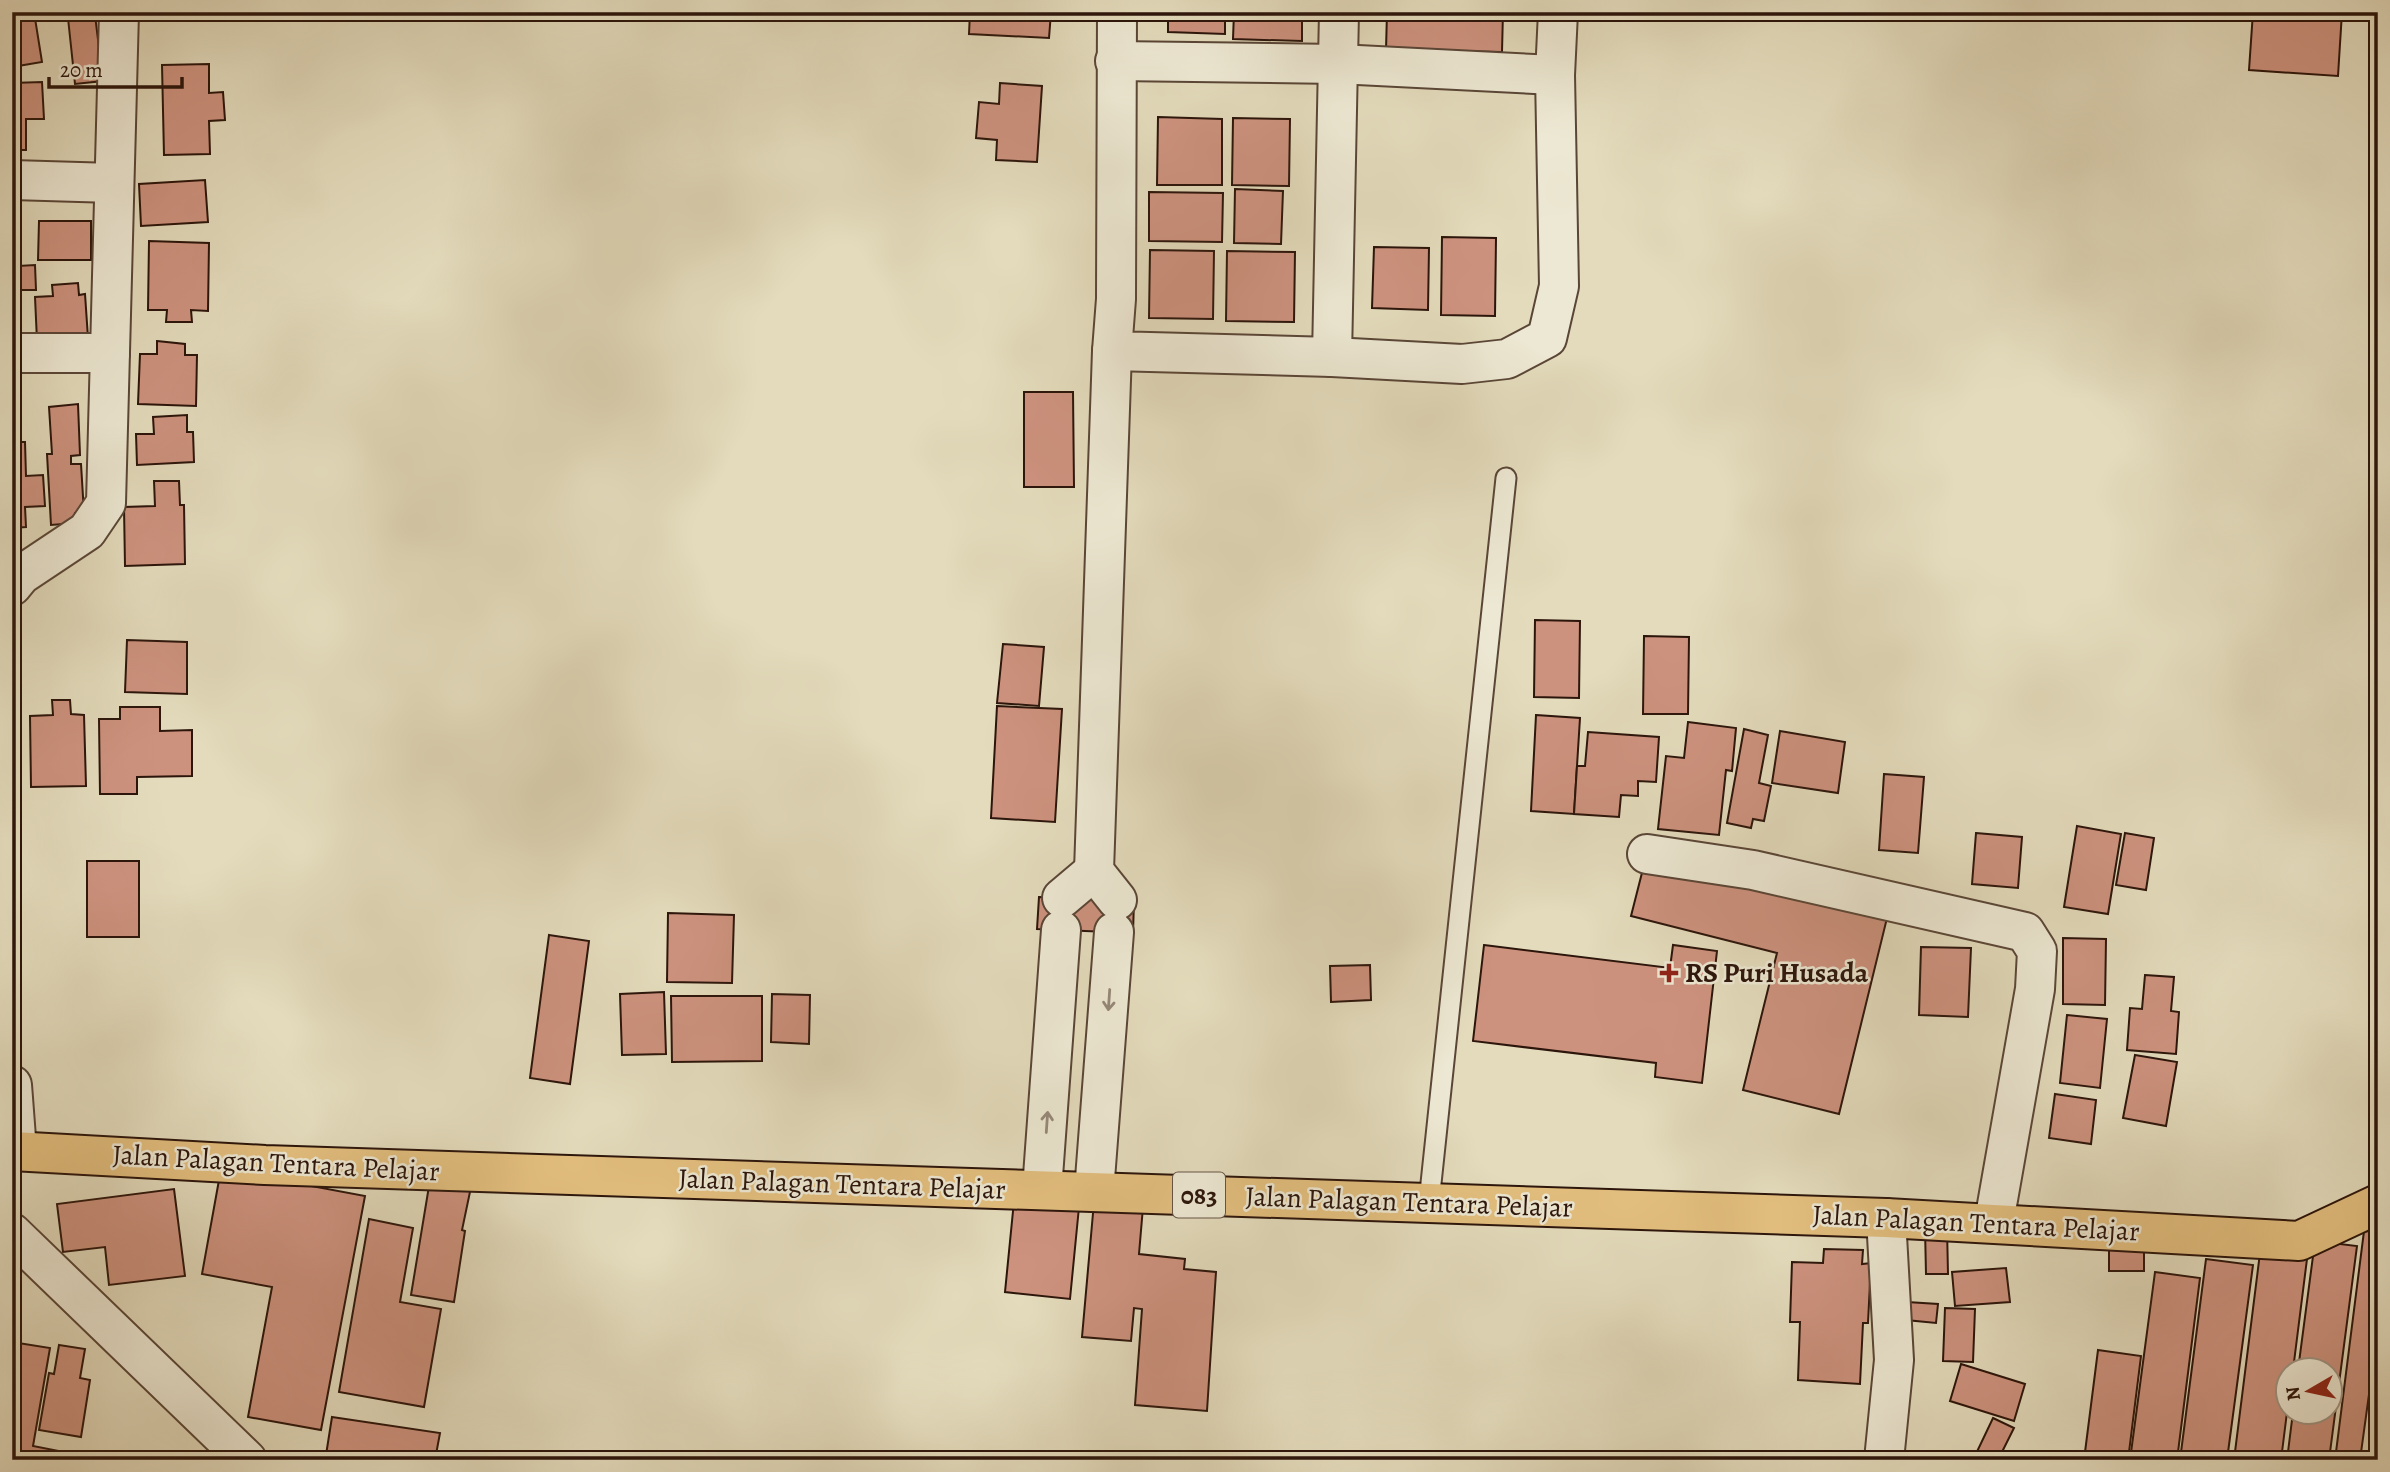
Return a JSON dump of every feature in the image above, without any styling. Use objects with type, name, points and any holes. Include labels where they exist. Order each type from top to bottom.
[{"type":"main road","name":"Jalan Palagan Tentara Pelajar","points":[[15,1151],[265,1165],[1886,1217],[2299,1241],[2378,1204]]},
{"type":"street","points":[[15,578],[87,531],[106,503],[113,183],[120,12]]},
{"type":"street","points":[[1094,1192],[1108,901],[1117,12]]},
{"type":"street","points":[[1332,357],[1339,12]]},
{"type":"street","points":[[1112,351],[1332,357],[1462,364],[1507,359],[1547,338],[1559,286],[1555,75],[1558,12]]},
{"type":"street","points":[[1115,61],[1338,64],[1555,75]]},
{"type":"street","points":[[12,180],[113,183]]},
{"type":"street","points":[[12,353],[110,353]]},
{"type":"street","points":[[1647,854],[1753,870],[2025,932],[2037,950],[2035,989],[1994,1222]]},
{"type":"street","points":[[1042,1190],[1061,914],[1108,901]]},
{"type":"street","points":[[12,1085],[15,1151]]},
{"type":"street","points":[[1884,1460],[1894,1360],[1886,1217]]},
{"type":"street","points":[[12,1233],[247,1460]]},
{"type":"lane","points":[[1429,1202],[1506,478]]},
{"type":"building","points":[[12,12],[34,12],[42,62],[12,67]]},
{"type":"building","points":[[970,12],[1051,12],[1049,38],[969,34]]},
{"type":"building","points":[[1168,12],[1225,12],[1225,34],[1168,32]]},
{"type":"building","points":[[1234,12],[1302,12],[1302,41],[1233,39]]},
{"type":"building","points":[[1387,12],[1503,12],[1502,52],[1386,50]]},
{"type":"building","points":[[2253,12],[2342,12],[2338,76],[2249,70]]},
{"type":"building","points":[[95,15],[103,81],[75,84],[68,18]]},
{"type":"building","points":[[209,64],[209,93],[223,92],[225,120],[209,121],[210,154],[164,155],[162,65]]},
{"type":"building","points":[[42,82],[44,119],[26,119],[26,150],[12,150],[12,83]]},
{"type":"building","points":[[1000,83],[1042,86],[1037,162],[996,160],[997,140],[976,138],[979,102],[999,104]]},
{"type":"building","points":[[1158,117],[1222,119],[1222,185],[1157,185]]},
{"type":"building","points":[[1233,118],[1290,119],[1289,186],[1232,185]]},
{"type":"building","points":[[205,180],[208,222],[141,226],[139,184]]},
{"type":"building","points":[[1235,189],[1283,191],[1281,244],[1234,243]]},
{"type":"building","points":[[1149,192],[1223,193],[1222,242],[1149,241]]},
{"type":"building","points":[[39,221],[91,221],[91,260],[38,260]]},
{"type":"building","points":[[1442,237],[1496,238],[1495,316],[1441,315]]},
{"type":"building","points":[[149,241],[209,243],[208,311],[191,310],[192,322],[166,322],[167,310],[148,310]]},
{"type":"building","points":[[18,243],[18,266],[35,265],[36,290],[19,290],[21,327],[12,328],[12,244]]},
{"type":"building","points":[[1374,247],[1429,248],[1428,310],[1372,308]]},
{"type":"building","points":[[1150,250],[1214,251],[1213,319],[1149,318]]},
{"type":"building","points":[[1227,251],[1295,252],[1294,322],[1226,321]]},
{"type":"building","points":[[78,283],[79,295],[85,294],[88,338],[37,341],[35,297],[53,296],[52,285]]},
{"type":"building","points":[[157,341],[185,344],[185,355],[197,355],[196,406],[138,404],[140,354],[157,354]]},
{"type":"building","points":[[1024,392],[1073,392],[1074,487],[1024,487]]},
{"type":"building","points":[[78,404],[80,455],[71,456],[71,464],[81,464],[84,513],[75,513],[75,523],[51,525],[47,454],[52,454],[49,407]]},
{"type":"building","points":[[187,415],[187,432],[193,432],[194,462],[137,465],[136,434],[154,434],[153,417]]},
{"type":"building","points":[[12,442],[25,442],[26,476],[43,475],[45,506],[25,507],[26,527],[12,528]]},
{"type":"building","points":[[154,481],[179,481],[180,505],[184,505],[185,564],[125,566],[124,507],[155,506]]},
{"type":"building","points":[[1535,620],[1580,621],[1579,698],[1534,697]]},
{"type":"building","points":[[1644,636],[1689,637],[1688,714],[1643,714]]},
{"type":"building","points":[[127,640],[187,642],[187,694],[125,692]]},
{"type":"building","points":[[1003,644],[1044,647],[1039,706],[997,703]]},
{"type":"building","points":[[52,700],[70,700],[71,714],[84,715],[86,786],[31,787],[30,716],[53,715]]},
{"type":"building","points":[[997,706],[1062,709],[1055,822],[991,818]]},
{"type":"building","points":[[120,707],[160,707],[160,731],[192,730],[192,776],[137,777],[137,794],[100,794],[99,719],[120,719]]},
{"type":"building","points":[[1536,715],[1580,718],[1574,814],[1531,811]]},
{"type":"building","points":[[1688,722],[1736,728],[1732,771],[1726,770],[1719,835],[1658,829],[1666,756],[1684,758]]},
{"type":"building","points":[[1744,729],[1768,735],[1759,783],[1771,786],[1764,821],[1753,819],[1751,828],[1727,823]]},
{"type":"building","points":[[1780,731],[1845,742],[1838,793],[1772,783]]},
{"type":"building","points":[[1588,732],[1659,737],[1656,782],[1638,781],[1638,796],[1621,795],[1619,817],[1574,814],[1577,766],[1585,766]]},
{"type":"building","points":[[1884,774],[1924,777],[1918,853],[1879,850]]},
{"type":"building","points":[[2077,826],[2121,834],[2108,914],[2064,907]]},
{"type":"building","points":[[1976,833],[2022,837],[2018,888],[1972,884]]},
{"type":"building","points":[[2125,833],[2154,838],[2146,890],[2116,885]]},
{"type":"building","points":[[1646,857],[1887,918],[1839,1114],[1743,1090],[1777,953],[1631,916]]},
{"type":"building","points":[[87,861],[139,861],[139,937],[87,937]]},
{"type":"building","points":[[1039,897],[1134,901],[1133,933],[1037,929]]},
{"type":"building","points":[[668,913],[734,915],[732,983],[667,982]]},
{"type":"building","points":[[549,935],[589,941],[570,1084],[530,1078]]},
{"type":"building","points":[[2063,938],[2106,939],[2105,1005],[2063,1004]]},
{"type":"building","points":[[1484,945],[1670,968],[1673,945],[1717,951],[1702,1083],[1655,1077],[1656,1063],[1473,1041]]},
{"type":"building","points":[[1921,947],[1971,948],[1968,1017],[1919,1015]]},
{"type":"building","points":[[1370,965],[1371,1000],[1331,1002],[1330,966]]},
{"type":"building","points":[[2145,975],[2174,977],[2171,1011],[2179,1012],[2176,1054],[2127,1050],[2130,1008],[2142,1009]]},
{"type":"building","points":[[664,992],[666,1054],[622,1055],[620,994]]},
{"type":"building","points":[[772,994],[810,995],[809,1044],[771,1042]]},
{"type":"building","points":[[671,996],[762,996],[762,1061],[672,1062]]},
{"type":"building","points":[[2067,1015],[2107,1019],[2100,1088],[2060,1083]]},
{"type":"building","points":[[2135,1055],[2177,1062],[2166,1126],[2123,1118]]},
{"type":"building","points":[[2055,1094],[2096,1100],[2091,1144],[2049,1138]]},
{"type":"building","points":[[221,1169],[365,1196],[321,1430],[248,1417],[272,1287],[202,1274]]},
{"type":"building","points":[[430,1180],[471,1187],[462,1230],[465,1231],[454,1302],[411,1295]]},
{"type":"building","points":[[174,1189],[185,1276],[109,1285],[105,1247],[63,1252],[57,1204]]},
{"type":"building","points":[[1014,1201],[1079,1207],[1070,1299],[1005,1292]]},
{"type":"building","points":[[1094,1202],[1143,1207],[1139,1254],[1185,1259],[1184,1269],[1216,1272],[1207,1411],[1135,1405],[1142,1309],[1134,1308],[1131,1341],[1082,1337]]},
{"type":"building","points":[[369,1219],[413,1228],[400,1302],[441,1309],[424,1407],[339,1392]]},
{"type":"building","points":[[1947,1227],[1948,1274],[1926,1274],[1925,1228]]},
{"type":"building","points":[[2364,1231],[2378,1232],[2378,1329],[2360,1460],[2335,1460],[2339,1426],[2344,1426],[2344,1389]]},
{"type":"building","points":[[2109,1238],[2144,1238],[2144,1271],[2109,1271]]},
{"type":"building","points":[[2315,1241],[2357,1246],[2343,1356],[2300,1356]]},
{"type":"building","points":[[2261,1245],[2308,1251],[2295,1356],[2274,1356],[2274,1426],[2285,1426],[2281,1460],[2234,1460]]},
{"type":"building","points":[[1824,1249],[1863,1250],[1862,1264],[1871,1263],[1868,1323],[1863,1323],[1860,1384],[1798,1380],[1800,1322],[1790,1322],[1792,1262],[1823,1263]]},
{"type":"building","points":[[2206,1259],[2253,1265],[2227,1460],[2180,1460]]},
{"type":"building","points":[[2006,1268],[2010,1302],[1955,1306],[1952,1272]]},
{"type":"building","points":[[2155,1272],[2200,1278],[2177,1460],[2130,1460]]},
{"type":"building","points":[[1907,1302],[1938,1304],[1936,1323],[1906,1320]]},
{"type":"building","points":[[1945,1308],[1975,1309],[1973,1362],[1943,1361]]},
{"type":"building","points":[[12,1342],[50,1348],[33,1446],[69,1453],[68,1460],[12,1460]]},
{"type":"building","points":[[59,1345],[85,1349],[80,1378],[90,1380],[81,1437],[39,1430],[49,1373],[54,1374]]},
{"type":"building","points":[[2098,1350],[2141,1356],[2128,1460],[2084,1460]]},
{"type":"building","points":[[1961,1364],[2025,1384],[2014,1421],[1950,1401]]},
{"type":"building","points":[[332,1417],[440,1433],[435,1460],[348,1460],[326,1455]]},
{"type":"building","points":[[1993,1418],[2014,1428],[1998,1460],[1973,1460]]},
{"type":"building","points":[[2291,1426],[2333,1426],[2329,1460],[2287,1460]]},
{"type":"place","name":"RS Puri Husada","points":[[1669,973]]}]
